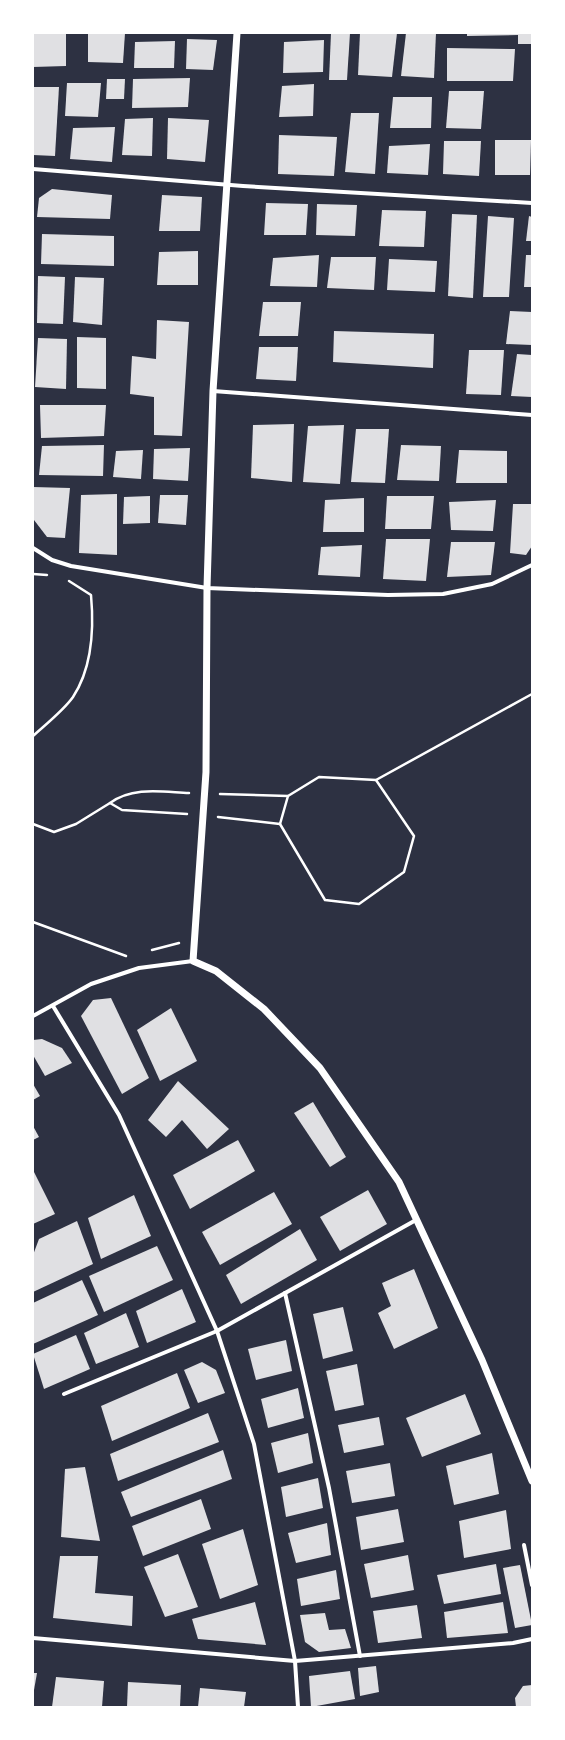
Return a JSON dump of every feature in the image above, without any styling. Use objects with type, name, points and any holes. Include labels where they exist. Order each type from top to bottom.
[{"type":"street","points":[[193,961],[206,772],[207,588],[213,391],[237,33]]},
{"type":"street","points":[[33,169],[228,184],[532,203]]},
{"type":"street","points":[[213,391],[532,415]]},
{"type":"street","points":[[33,548],[52,560],[71,566],[207,588],[388,595],[443,594],[492,584],[532,565]]},
{"type":"street","points":[[33,1016],[90,984],[140,968],[193,961],[216,971],[264,1009],[320,1068],[398,1182],[482,1360],[532,1481]]},
{"type":"street","points":[[53,1006],[119,1115],[217,1332],[254,1444],[295,1661],[298,1707]]},
{"type":"street","points":[[64,1394],[217,1332],[416,1220]]},
{"type":"street","points":[[285,1293],[329,1488],[360,1656]]},
{"type":"street","points":[[524,1545],[532,1585]]},
{"type":"street","points":[[33,1638],[295,1661],[513,1643],[532,1639]]},
{"type":"path","points":[[33,574],[52,576]]},
{"type":"path","points":[[33,736],[72,697],[87,669],[93,616],[91,595],[71,582],[64,580]]},
{"type":"path","points":[[245,795],[288,796],[318,777],[376,780],[532,694]]},
{"type":"path","points":[[288,796],[280,824],[326,900],[359,904],[404,872],[414,836],[376,780]]},
{"type":"path","points":[[33,824],[54,832],[76,824],[120,796],[144,791]]},
{"type":"path","points":[[110,803],[122,810],[139,810]]},
{"type":"path","points":[[244,820],[280,824]]},
{"type":"path","points":[[33,922],[127,956]]},
{"type":"path","points":[[150,951],[181,943]]},
{"type":"building","points":[[33,33],[66,33],[66,66],[33,67]]},
{"type":"building","points":[[88,33],[125,33],[123,63],[88,62]]},
{"type":"building","points":[[331,33],[350,33],[347,80],[329,80]]},
{"type":"building","points":[[360,33],[397,33],[392,77],[358,75]]},
{"type":"building","points":[[406,33],[436,33],[434,78],[401,76]]},
{"type":"building","points":[[467,33],[532,33],[532,44],[518,44],[518,35],[467,36]]},
{"type":"building","points":[[187,39],[217,40],[213,70],[186,69]]},
{"type":"building","points":[[324,40],[323,72],[283,73],[284,42]]},
{"type":"building","points":[[175,41],[174,68],[134,68],[135,42]]},
{"type":"building","points":[[447,48],[515,49],[513,81],[447,81]]},
{"type":"building","points":[[190,78],[188,107],[132,108],[133,79]]},
{"type":"building","points":[[107,79],[125,79],[124,99],[106,99]]},
{"type":"building","points":[[67,83],[101,83],[98,117],[65,116]]},
{"type":"building","points":[[314,84],[313,116],[279,117],[282,86]]},
{"type":"building","points":[[33,87],[59,87],[55,156],[33,155]]},
{"type":"building","points":[[449,91],[484,91],[481,129],[446,128]]},
{"type":"building","points":[[393,97],[432,97],[431,128],[390,128]]},
{"type":"building","points":[[351,113],[379,113],[375,174],[345,172]]},
{"type":"building","points":[[153,118],[152,156],[122,155],[125,119]]},
{"type":"building","points":[[168,118],[209,120],[205,162],[167,159]]},
{"type":"building","points":[[115,127],[112,162],[70,159],[73,128]]},
{"type":"building","points":[[279,135],[337,137],[334,176],[278,174]]},
{"type":"building","points":[[495,140],[531,140],[530,175],[495,175]]},
{"type":"building","points":[[444,141],[481,141],[479,176],[443,174]]},
{"type":"building","points":[[430,144],[428,175],[387,173],[389,146]]},
{"type":"building","points":[[52,189],[112,195],[110,219],[37,217],[39,198]]},
{"type":"building","points":[[162,195],[202,197],[200,231],[159,231]]},
{"type":"building","points":[[266,203],[308,204],[306,235],[264,235]]},
{"type":"building","points":[[317,204],[357,205],[355,236],[316,235]]},
{"type":"building","points":[[382,210],[426,211],[424,247],[379,246]]},
{"type":"building","points":[[452,214],[477,215],[473,298],[448,296]]},
{"type":"building","points":[[488,216],[514,218],[509,297],[483,297]]},
{"type":"building","points":[[529,216],[532,217],[532,241],[526,241]]},
{"type":"building","points":[[42,234],[114,236],[114,266],[41,264]]},
{"type":"building","points":[[198,251],[198,285],[157,285],[159,252]]},
{"type":"building","points":[[319,255],[317,287],[270,286],[273,258]]},
{"type":"building","points":[[526,255],[532,255],[532,287],[524,287]]},
{"type":"building","points":[[331,257],[376,257],[374,290],[327,288]]},
{"type":"building","points":[[389,259],[437,261],[435,292],[387,290]]},
{"type":"building","points":[[38,276],[65,277],[63,324],[37,323]]},
{"type":"building","points":[[75,277],[104,278],[102,325],[73,322]]},
{"type":"building","points":[[263,302],[301,302],[298,336],[259,336]]},
{"type":"building","points":[[510,311],[532,312],[532,345],[506,344]]},
{"type":"building","points":[[157,320],[189,322],[182,436],[154,435],[154,397],[130,394],[132,356],[156,359]]},
{"type":"building","points":[[334,331],[434,334],[433,368],[333,362]]},
{"type":"building","points":[[77,337],[106,338],[106,389],[77,388]]},
{"type":"building","points":[[38,338],[67,339],[66,389],[35,387]]},
{"type":"building","points":[[259,347],[298,347],[296,381],[256,379]]},
{"type":"building","points":[[469,350],[504,350],[501,395],[466,394]]},
{"type":"building","points":[[517,354],[532,355],[532,397],[511,396]]},
{"type":"building","points":[[40,405],[106,405],[104,436],[41,438]]},
{"type":"building","points":[[294,424],[292,482],[251,478],[253,425]]},
{"type":"building","points":[[344,425],[340,484],[303,482],[308,426]]},
{"type":"building","points":[[356,429],[389,429],[385,483],[351,482]]},
{"type":"building","points":[[104,445],[103,476],[39,475],[42,446]]},
{"type":"building","points":[[401,445],[441,446],[439,481],[397,480]]},
{"type":"building","points":[[190,448],[188,481],[153,479],[154,449]]},
{"type":"building","points":[[143,450],[141,479],[113,477],[116,451]]},
{"type":"building","points":[[459,450],[507,451],[507,483],[456,483]]},
{"type":"building","points":[[33,487],[70,488],[65,538],[47,537],[34,520]]},
{"type":"building","points":[[117,494],[117,555],[79,553],[81,495]]},
{"type":"building","points":[[160,495],[188,495],[186,525],[158,523]]},
{"type":"building","points":[[150,496],[150,523],[123,524],[124,497]]},
{"type":"building","points":[[387,496],[434,496],[431,529],[385,529]]},
{"type":"building","points":[[364,498],[364,532],[323,532],[325,500]]},
{"type":"building","points":[[496,500],[493,531],[451,530],[449,502]]},
{"type":"building","points":[[513,504],[532,504],[532,546],[526,555],[510,553]]},
{"type":"building","points":[[386,539],[430,539],[426,581],[383,579]]},
{"type":"building","points":[[451,542],[495,542],[491,575],[447,577]]},
{"type":"building","points":[[362,545],[360,577],[318,575],[321,547]]},
{"type":"building","points":[[111,998],[149,1078],[122,1094],[81,1016],[93,1000]]},
{"type":"building","points":[[171,1008],[197,1061],[160,1081],[137,1030]]},
{"type":"building","points":[[42,1039],[62,1048],[72,1063],[45,1076],[33,1055],[33,1040]]},
{"type":"building","points":[[178,1081],[229,1129],[207,1149],[182,1120],[166,1137],[148,1120]]},
{"type":"building","points":[[33,1084],[40,1096],[33,1100]]},
{"type":"building","points":[[313,1102],[346,1157],[330,1167],[294,1113]]},
{"type":"building","points":[[33,1126],[39,1137],[33,1140]]},
{"type":"building","points":[[238,1140],[255,1171],[190,1209],[173,1175]]},
{"type":"building","points":[[33,1170],[55,1214],[33,1224]]},
{"type":"building","points":[[368,1190],[387,1224],[340,1251],[320,1217]]},
{"type":"building","points":[[274,1192],[292,1224],[220,1265],[202,1232]]},
{"type":"building","points":[[134,1195],[151,1236],[101,1259],[88,1218]]},
{"type":"building","points":[[77,1221],[93,1264],[33,1292],[33,1255],[39,1239]]},
{"type":"building","points":[[300,1229],[317,1260],[241,1304],[226,1275]]},
{"type":"building","points":[[157,1246],[173,1280],[104,1312],[89,1276]]},
{"type":"building","points":[[414,1269],[438,1328],[394,1349],[378,1313],[391,1306],[382,1283]]},
{"type":"building","points":[[82,1280],[98,1315],[33,1344],[33,1303]]},
{"type":"building","points":[[182,1289],[196,1322],[147,1343],[136,1311]]},
{"type":"building","points":[[343,1307],[353,1351],[323,1359],[313,1314]]},
{"type":"building","points":[[126,1313],[139,1347],[96,1364],[84,1333]]},
{"type":"building","points":[[76,1335],[90,1369],[44,1389],[33,1354]]},
{"type":"building","points":[[286,1340],[292,1371],[256,1380],[248,1349]]},
{"type":"building","points":[[202,1362],[216,1370],[225,1393],[198,1403],[184,1370]]},
{"type":"building","points":[[357,1364],[364,1405],[335,1411],[326,1371]]},
{"type":"building","points":[[177,1373],[190,1408],[112,1441],[101,1406]]},
{"type":"building","points":[[298,1388],[304,1418],[268,1428],[261,1399]]},
{"type":"building","points":[[465,1394],[481,1434],[422,1457],[406,1418]]},
{"type":"building","points":[[208,1413],[219,1442],[118,1481],[110,1454]]},
{"type":"building","points":[[379,1417],[384,1445],[344,1453],[338,1425]]},
{"type":"building","points":[[308,1433],[313,1463],[278,1473],[271,1443]]},
{"type":"building","points":[[223,1450],[232,1479],[131,1517],[121,1492]]},
{"type":"building","points":[[492,1453],[499,1494],[454,1505],[446,1466]]},
{"type":"building","points":[[390,1463],[395,1496],[352,1503],[346,1471]]},
{"type":"building","points":[[85,1467],[100,1541],[61,1537],[65,1469]]},
{"type":"building","points":[[318,1478],[323,1508],[286,1517],[281,1487]]},
{"type":"building","points":[[201,1499],[211,1529],[143,1556],[132,1526]]},
{"type":"building","points":[[398,1509],[404,1542],[361,1550],[356,1517]]},
{"type":"building","points":[[506,1510],[511,1549],[464,1558],[459,1521]]},
{"type":"building","points":[[327,1523],[331,1555],[296,1563],[288,1533]]},
{"type":"building","points":[[243,1529],[258,1585],[220,1599],[202,1544]]},
{"type":"building","points":[[178,1554],[198,1607],[165,1617],[144,1567]]},
{"type":"building","points":[[408,1555],[414,1590],[371,1598],[364,1564]]},
{"type":"building","points":[[60,1556],[98,1556],[95,1593],[133,1596],[132,1626],[53,1618]]},
{"type":"building","points":[[496,1564],[501,1594],[444,1604],[437,1575]]},
{"type":"building","points":[[520,1565],[532,1625],[515,1628],[503,1568]]},
{"type":"building","points":[[336,1570],[340,1599],[301,1606],[297,1579]]},
{"type":"building","points":[[255,1602],[266,1645],[198,1639],[192,1619]]},
{"type":"building","points":[[503,1602],[508,1633],[447,1638],[444,1612]]},
{"type":"building","points":[[417,1605],[422,1638],[378,1643],[373,1611]]},
{"type":"building","points":[[325,1613],[329,1630],[345,1629],[351,1648],[319,1652],[305,1642],[300,1615]]},
{"type":"building","points":[[376,1666],[379,1692],[360,1696],[358,1668]]},
{"type":"building","points":[[350,1671],[355,1699],[311,1707],[309,1676]]},
{"type":"building","points":[[33,1673],[37,1673],[34,1690],[33,1690]]},
{"type":"building","points":[[56,1677],[104,1681],[102,1707],[52,1707]]},
{"type":"building","points":[[128,1682],[181,1685],[180,1707],[127,1707]]},
{"type":"building","points":[[532,1685],[532,1707],[516,1707],[515,1698],[523,1686]]},
{"type":"building","points":[[200,1688],[246,1692],[244,1707],[198,1707]]}]
